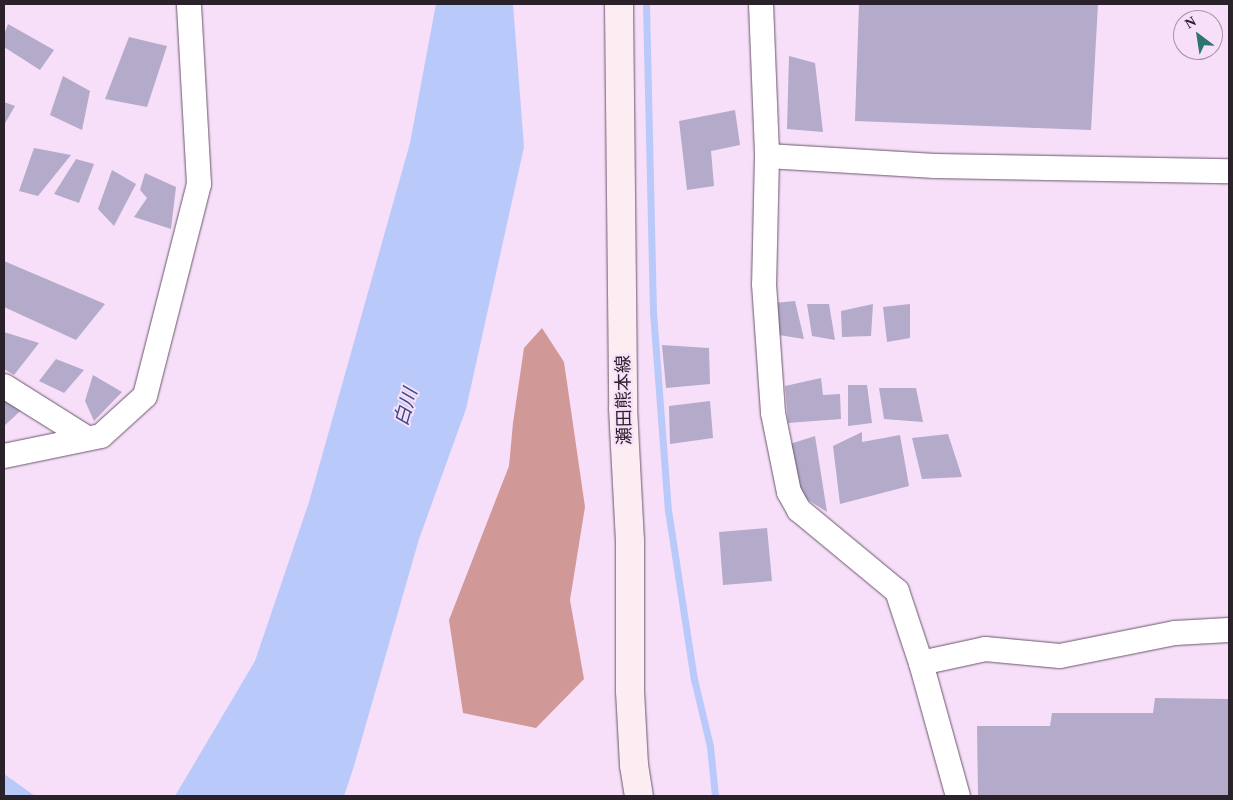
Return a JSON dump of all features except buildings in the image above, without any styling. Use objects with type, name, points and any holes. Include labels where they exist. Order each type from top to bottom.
[{"type":"main road","name":"瀬田熊本線","points":[[619,4],[623,408],[630,541],[630,691],[634,765],[639,796]]},
{"type":"street","points":[[4,456],[100,436],[145,396],[198,184],[190,4]]},
{"type":"street","points":[[761,4],[767,156],[764,284],[773,413],[789,492],[799,510],[897,591],[921,663],[958,796]]},
{"type":"street","points":[[767,156],[935,166],[1229,172]]},
{"type":"street","points":[[4,386],[87,438]]},
{"type":"street","points":[[921,663],[985,649],[1060,656],[1175,633],[1229,630]]},
{"type":"shaded area","points":[[542,328],[564,362],[585,507],[570,600],[584,679],[536,728],[463,713],[449,620],[509,466],[524,348]]},
{"type":"water","name":"白川","points":[[436,4],[513,4],[524,147],[466,409],[419,539],[354,766],[344,796],[175,796],[255,661],[309,502],[410,143]]},
{"type":"water","points":[[4,774],[35,796],[4,796]]},
{"type":"waterway","points":[[646,4],[653,312],[668,510],[694,679],[710,746],[715,796]]}]
